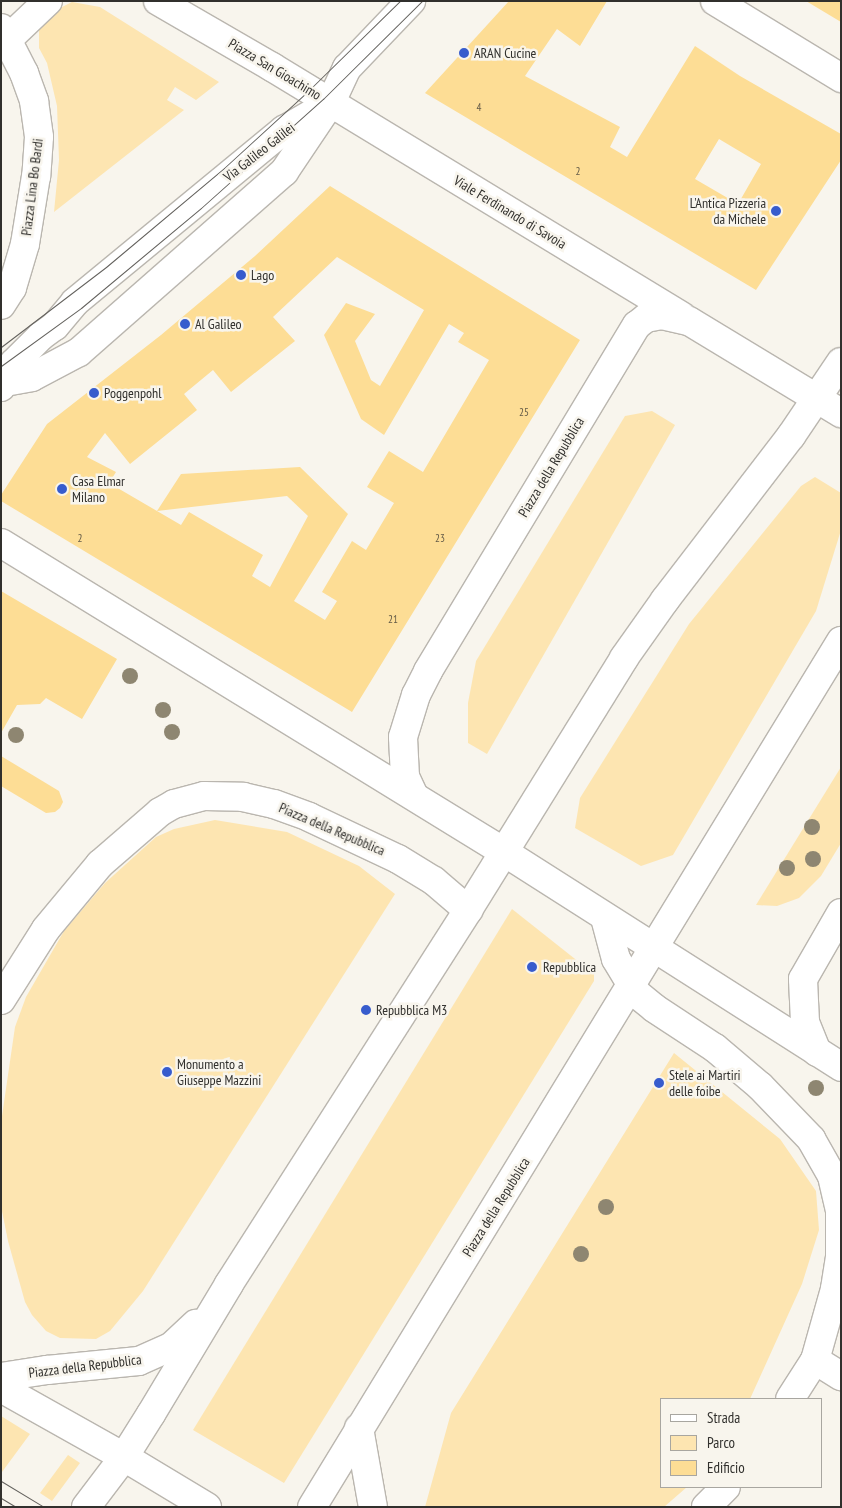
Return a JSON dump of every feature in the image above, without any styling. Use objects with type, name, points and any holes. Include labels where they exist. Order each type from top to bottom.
[{"type":"street","points":[[5,34],[48,1]]},
{"type":"street","name":"Piazza San Gioachimo","points":[[158,1],[331,102],[347,68],[411,1]]},
{"type":"street","points":[[716,1],[841,78]]},
{"type":"street","name":"Piazza Lina Bo Bardi","points":[[1,305],[12,288],[25,244],[36,176],[39,137],[34,101],[5,34]]},
{"type":"street","name":"Viale Ferdinando di Savoia","points":[[331,102],[689,321]]},
{"type":"street","name":"Via Galileo Galilei","points":[[3,384],[14,363],[41,336],[55,326],[75,302],[284,130],[331,102]]},
{"type":"street","name":"Via Galileo Galilei","points":[[3,384],[32,377],[79,352],[284,172],[331,102]]},
{"type":"street","name":"Piazza della Repubblica","points":[[414,796],[407,786],[405,777],[404,737],[412,706],[428,671],[637,325],[646,318],[662,315],[689,321],[841,413]]},
{"type":"street","points":[[816,398],[841,362]]},
{"type":"street","name":"Piazza della Repubblica","points":[[86,1507],[124,1456],[229,1284],[468,910],[624,658],[791,436],[816,398]]},
{"type":"street","points":[[1,543],[504,852],[841,1067]]},
{"type":"street","name":"Piazza della Repubblica","points":[[312,1507],[841,641]]},
{"type":"street","name":"Piazza della Repubblica","points":[[1,1000],[46,929],[100,864],[160,812],[174,804],[198,797],[243,797],[274,804],[309,817],[410,865],[434,881],[468,910]]},
{"type":"street","points":[[817,1052],[805,1022],[802,979],[841,913]]},
{"type":"street","points":[[605,918],[616,959],[630,985],[654,1008],[715,1048],[760,1086],[802,1129],[825,1163],[838,1199],[840,1257],[835,1289],[815,1360],[791,1398]]},
{"type":"street","name":"Piazza della Repubblica","points":[[1,1377],[47,1370],[127,1363],[151,1357],[181,1340],[229,1284]]},
{"type":"street","points":[[815,1360],[841,1376]]},
{"type":"street","name":"Piazza della Repubblica","points":[[1,1388],[124,1456],[207,1507]]},
{"type":"street","points":[[359,1428],[373,1507]]},
{"type":"street","points":[[706,1507],[725,1488]]},
{"type":"green space","points":[[72,2],[100,7],[219,82],[196,100],[175,87],[167,100],[184,110],[54,212],[59,160],[57,106],[47,63],[39,48],[39,29],[50,13]]},
{"type":"green space","points":[[652,411],[675,425],[487,754],[468,743],[468,703],[476,661],[625,416]]},
{"type":"green space","points":[[815,477],[841,493],[841,530],[816,611],[673,855],[641,866],[575,828],[580,798],[689,624],[801,486]]},
{"type":"green space","points":[[841,767],[841,843],[821,876],[799,898],[777,906],[756,905]]},
{"type":"green space","points":[[215,820],[287,832],[359,866],[395,894],[143,1291],[110,1331],[96,1339],[60,1338],[46,1331],[32,1315],[25,1302],[8,1241],[1,1206],[1,1123],[15,1027],[26,997],[64,931],[105,883],[156,837],[174,829]]},
{"type":"green space","points":[[512,909],[594,974],[594,981],[284,1483],[193,1430]]},
{"type":"green space","points":[[674,1053],[780,1139],[816,1191],[819,1230],[802,1284],[750,1398],[660,1398],[660,1488],[686,1488],[664,1507],[425,1507],[451,1413]]},
{"type":"green space","points":[[1,1416],[30,1434],[2,1472],[1,1471]]},
{"type":"green space","points":[[68,1455],[80,1463],[52,1501],[40,1493]]},
{"type":"building","points":[[509,1],[607,1],[580,46],[557,29],[525,76],[620,127],[610,147],[627,157],[695,46],[740,76],[841,134],[841,160],[756,290],[425,93]],"holes":[[[719,139],[761,164],[738,204],[695,179]]]},
{"type":"building","points":[[806,1],[841,1],[841,22]]},
{"type":"building","points":[[330,186],[580,340],[352,712],[1,501],[1,495],[47,424],[161,335],[255,256]],"holes":[[[337,257],[424,310],[380,386],[371,380],[355,341],[375,314],[346,303],[324,335],[361,419],[384,435],[449,324],[464,333],[458,342],[489,360],[423,472],[389,451],[367,487],[394,503],[366,550],[352,541],[322,592],[337,601],[325,620],[294,601],[348,514],[300,467],[181,474],[157,511],[109,483],[116,472],[87,457],[105,433],[130,464],[197,410],[184,394],[213,370],[231,392],[295,341],[273,317]],[[287,496],[308,516],[270,587],[252,576],[263,555],[189,512],[181,525],[157,511]]]},
{"type":"building","points":[[1,591],[117,659],[82,719],[46,698],[40,704],[17,705],[1,733]]},
{"type":"building","points":[[1,756],[59,791],[63,802],[60,808],[55,812],[46,813],[1,786]]},
{"type":"tram line","points":[[1,347],[106,267],[224,168],[309,90],[400,1]]},
{"type":"tram line","points":[[1,366],[81,308],[201,208],[323,99],[422,1]]},
{"type":"tram line","points":[[1,1481],[44,1507]]},
{"type":"tram line","points":[[1,1498],[16,1507]]},
{"type":"place","name":"ARAN Cucine","points":[[464,53]]},
{"type":"place","name":"L'Antica Pizzeria da Michele","points":[[776,211]]},
{"type":"place","name":"Lago","points":[[241,275]]},
{"type":"place","name":"Al Galileo","points":[[185,324]]},
{"type":"place","name":"Poggenpohl","points":[[94,393]]},
{"type":"place","name":"Casa Elmar Milano","points":[[62,489]]},
{"type":"place","name":"Repubblica","points":[[532,967]]},
{"type":"place","name":"Repubblica M3","points":[[366,1010]]},
{"type":"place","name":"Monumento a Giuseppe Mazzini","points":[[167,1072]]},
{"type":"place","name":"Stele ai Martiri delle foibe","points":[[659,1083]]}]
